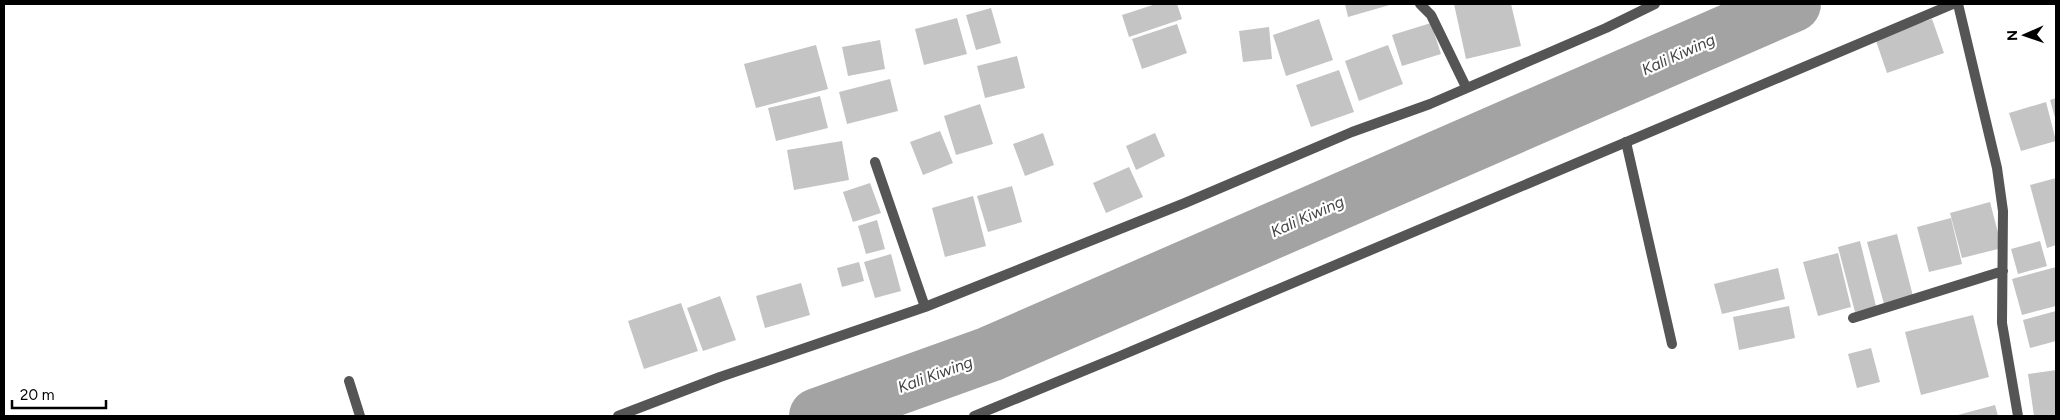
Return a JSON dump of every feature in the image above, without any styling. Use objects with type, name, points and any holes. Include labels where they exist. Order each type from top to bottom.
[{"type":"street","points":[[1420,4],[1431,15],[1466,87]]},
{"type":"street","points":[[618,416],[720,378],[925,307],[1185,204],[1352,132],[1430,104],[1606,28],[1655,4]]},
{"type":"street","points":[[974,416],[1953,4]]},
{"type":"street","points":[[1958,4],[1996,168],[2003,211],[2002,323],[2018,416]]},
{"type":"street","points":[[1626,142],[1672,344]]},
{"type":"street","points":[[875,162],[925,307]]},
{"type":"street","points":[[1853,318],[2003,272]]},
{"type":"street","points":[[349,381],[360,416]]},
{"type":"building","points":[[1156,4],[1177,4],[1182,19],[1129,37],[1122,15]]},
{"type":"building","points":[[1345,4],[1393,4],[1348,17]]},
{"type":"building","points":[[1454,4],[1511,4],[1521,46],[1466,59]]},
{"type":"building","points":[[991,8],[1001,43],[976,50],[966,15]]},
{"type":"building","points":[[957,18],[967,54],[924,65],[915,29]]},
{"type":"building","points":[[1319,19],[1333,60],[1286,76],[1273,35]]},
{"type":"building","points":[[1932,19],[1944,53],[1887,73],[1875,38]]},
{"type":"building","points":[[1431,23],[1441,54],[1402,66],[1392,35]]},
{"type":"building","points":[[1177,24],[1187,53],[1142,69],[1132,39]]},
{"type":"building","points":[[1269,27],[1272,59],[1243,62],[1239,31]]},
{"type":"building","points":[[880,40],[885,69],[848,76],[842,47]]},
{"type":"building","points":[[816,45],[828,89],[756,108],[744,64]]},
{"type":"building","points":[[1388,45],[1403,84],[1359,101],[1345,61]]},
{"type":"building","points":[[1017,56],[1025,88],[985,98],[977,66]]},
{"type":"building","points":[[1339,70],[1354,112],[1311,127],[1296,85]]},
{"type":"building","points":[[890,79],[898,111],[847,124],[839,92]]},
{"type":"building","points":[[820,96],[828,128],[776,141],[768,108]]},
{"type":"building","points":[[2056,98],[2056,121],[2050,100]]},
{"type":"building","points":[[2046,102],[2056,141],[2021,151],[2009,113]]},
{"type":"building","points":[[980,104],[993,144],[956,155],[944,116]]},
{"type":"building","points":[[940,131],[953,163],[923,175],[910,142]]},
{"type":"building","points":[[1043,133],[1054,165],[1025,176],[1013,144]]},
{"type":"building","points":[[1155,133],[1165,156],[1136,170],[1126,146]]},
{"type":"building","points":[[842,141],[849,180],[794,190],[787,150]]},
{"type":"building","points":[[1129,167],[1143,197],[1106,213],[1093,183]]},
{"type":"building","points":[[2056,178],[2056,245],[2047,248],[2030,185]]},
{"type":"building","points":[[870,183],[881,213],[853,222],[843,192]]},
{"type":"building","points":[[1012,186],[1022,222],[988,232],[977,196]]},
{"type":"building","points":[[973,196],[986,246],[945,257],[932,208]]},
{"type":"building","points":[[1990,202],[2002,248],[1962,258],[1950,213]]},
{"type":"building","points":[[1951,218],[1962,264],[1929,272],[1917,227]]},
{"type":"building","points":[[877,220],[885,249],[866,254],[858,226]]},
{"type":"building","points":[[1897,234],[1913,296],[1884,304],[1867,242]]},
{"type":"building","points":[[1860,241],[1876,306],[1855,312],[1838,247]]},
{"type":"building","points":[[2040,241],[2047,266],[2018,274],[2011,249]]},
{"type":"building","points":[[1838,253],[1851,307],[1818,316],[1803,262]]},
{"type":"building","points":[[891,254],[901,291],[875,298],[864,262]]},
{"type":"building","points":[[859,262],[864,281],[842,287],[837,268]]},
{"type":"building","points":[[2056,267],[2056,306],[2022,315],[2012,279]]},
{"type":"building","points":[[1778,268],[1785,299],[1722,314],[1714,284]]},
{"type":"building","points":[[801,283],[810,315],[765,328],[756,296]]},
{"type":"building","points":[[720,296],[736,340],[703,351],[687,308]]},
{"type":"building","points":[[681,303],[698,351],[644,369],[628,321]]},
{"type":"building","points":[[1789,306],[1795,338],[1739,350],[1733,317]]},
{"type":"building","points":[[2056,311],[2056,341],[2030,348],[2023,320]]},
{"type":"building","points":[[1973,315],[1989,377],[1921,395],[1905,332]]},
{"type":"building","points":[[1871,348],[1880,382],[1857,388],[1848,354]]},
{"type":"building","points":[[2056,370],[2056,416],[2034,416],[2028,374]]},
{"type":"building","points":[[1995,405],[1998,416],[1954,416]]},
{"type":"waterway","name":"Kali Kiwing","points":[[817,416],[990,354],[1793,4]]}]
